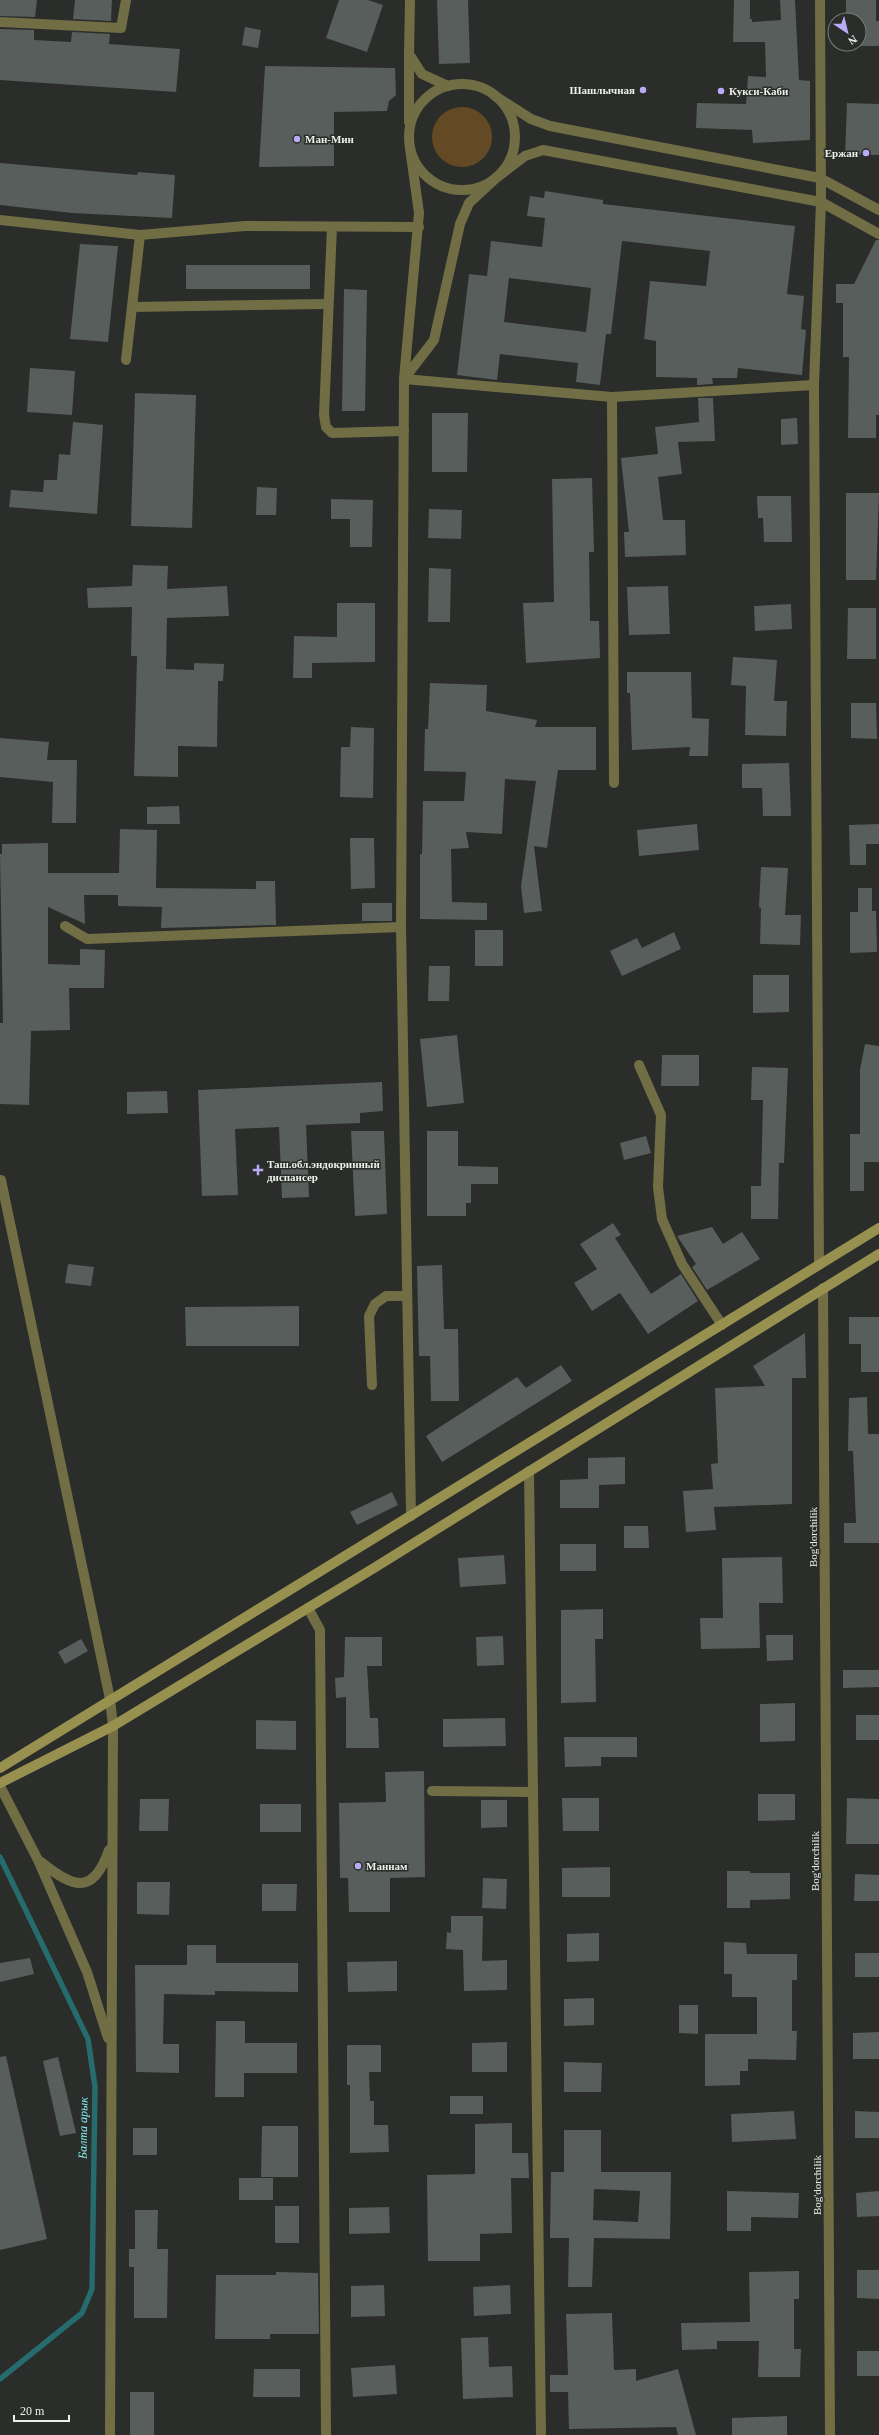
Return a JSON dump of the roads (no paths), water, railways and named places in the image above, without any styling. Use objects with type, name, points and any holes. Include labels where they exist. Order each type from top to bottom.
[{"type":"main road","points":[[0,1768],[110,1699],[879,1228]]},
{"type":"main road","points":[[0,1784],[113,1726],[308,1608],[879,1254]]},
{"type":"street","points":[[0,22],[120,28],[126,0]]},
{"type":"street","points":[[410,0],[409,135],[419,213],[404,379],[401,927],[411,1516]]},
{"type":"street","points":[[819,1265],[814,385],[821,202],[820,0]]},
{"type":"street","points":[[409,54],[422,74],[448,86]]},
{"type":"street","points":[[409,135],[412,118],[420,104],[433,93],[448,86],[465,84],[481,87],[531,118],[550,126],[820,178],[879,210]]},
{"type":"street","points":[[410,148],[417,165],[428,178],[444,187],[461,190],[479,187],[495,179],[509,160],[515,137],[513,122],[506,107],[496,96]]},
{"type":"street","points":[[404,379],[434,340],[460,224],[469,203],[495,179],[525,156],[543,150],[821,202],[879,234]]},
{"type":"street","points":[[0,220],[140,235],[245,226],[418,227]]},
{"type":"street","points":[[332,227],[327,304],[324,415],[326,427],[332,433],[404,431]]},
{"type":"street","points":[[126,360],[140,235]]},
{"type":"street","points":[[132,307],[327,304]]},
{"type":"street","points":[[404,379],[612,397],[814,385]]},
{"type":"street","points":[[612,397],[614,783]]},
{"type":"street","points":[[66,926],[87,939],[401,927]]},
{"type":"street","points":[[639,1065],[661,1115],[658,1187],[662,1219],[682,1264],[722,1325]]},
{"type":"street","points":[[1,1180],[110,1699],[113,1726],[110,2435]]},
{"type":"street","name":"Bog'dorchilik","points":[[823,1288],[830,2435]]},
{"type":"street","points":[[372,1385],[369,1316],[375,1304],[386,1296],[407,1296]]},
{"type":"street","points":[[529,1471],[541,2435]]},
{"type":"street","points":[[308,1608],[320,1630],[326,2435]]},
{"type":"street","points":[[0,1784],[38,1860],[87,1972],[111,2047]]},
{"type":"street","points":[[432,1791],[533,1792]]},
{"type":"street","points":[[38,1860],[61,1878],[73,1883],[85,1882],[97,1877],[103,1869],[112,1843]]},
{"type":"waterway","name":"Балта арык","points":[[0,1857],[88,2039],[95,2087],[92,2289],[82,2313],[0,2379]]},
{"type":"place","name":"Шашлычная","points":[[643,90]]},
{"type":"place","name":"Кукси-Каби","points":[[721,91]]},
{"type":"place","name":"Ман-Мин","points":[[297,139]]},
{"type":"place","name":"Ержан","points":[[866,153]]},
{"type":"place","name":"Таш.обл.эндокринный диспансер","points":[[258,1170]]},
{"type":"place","name":"Маннам","points":[[358,1866]]}]
